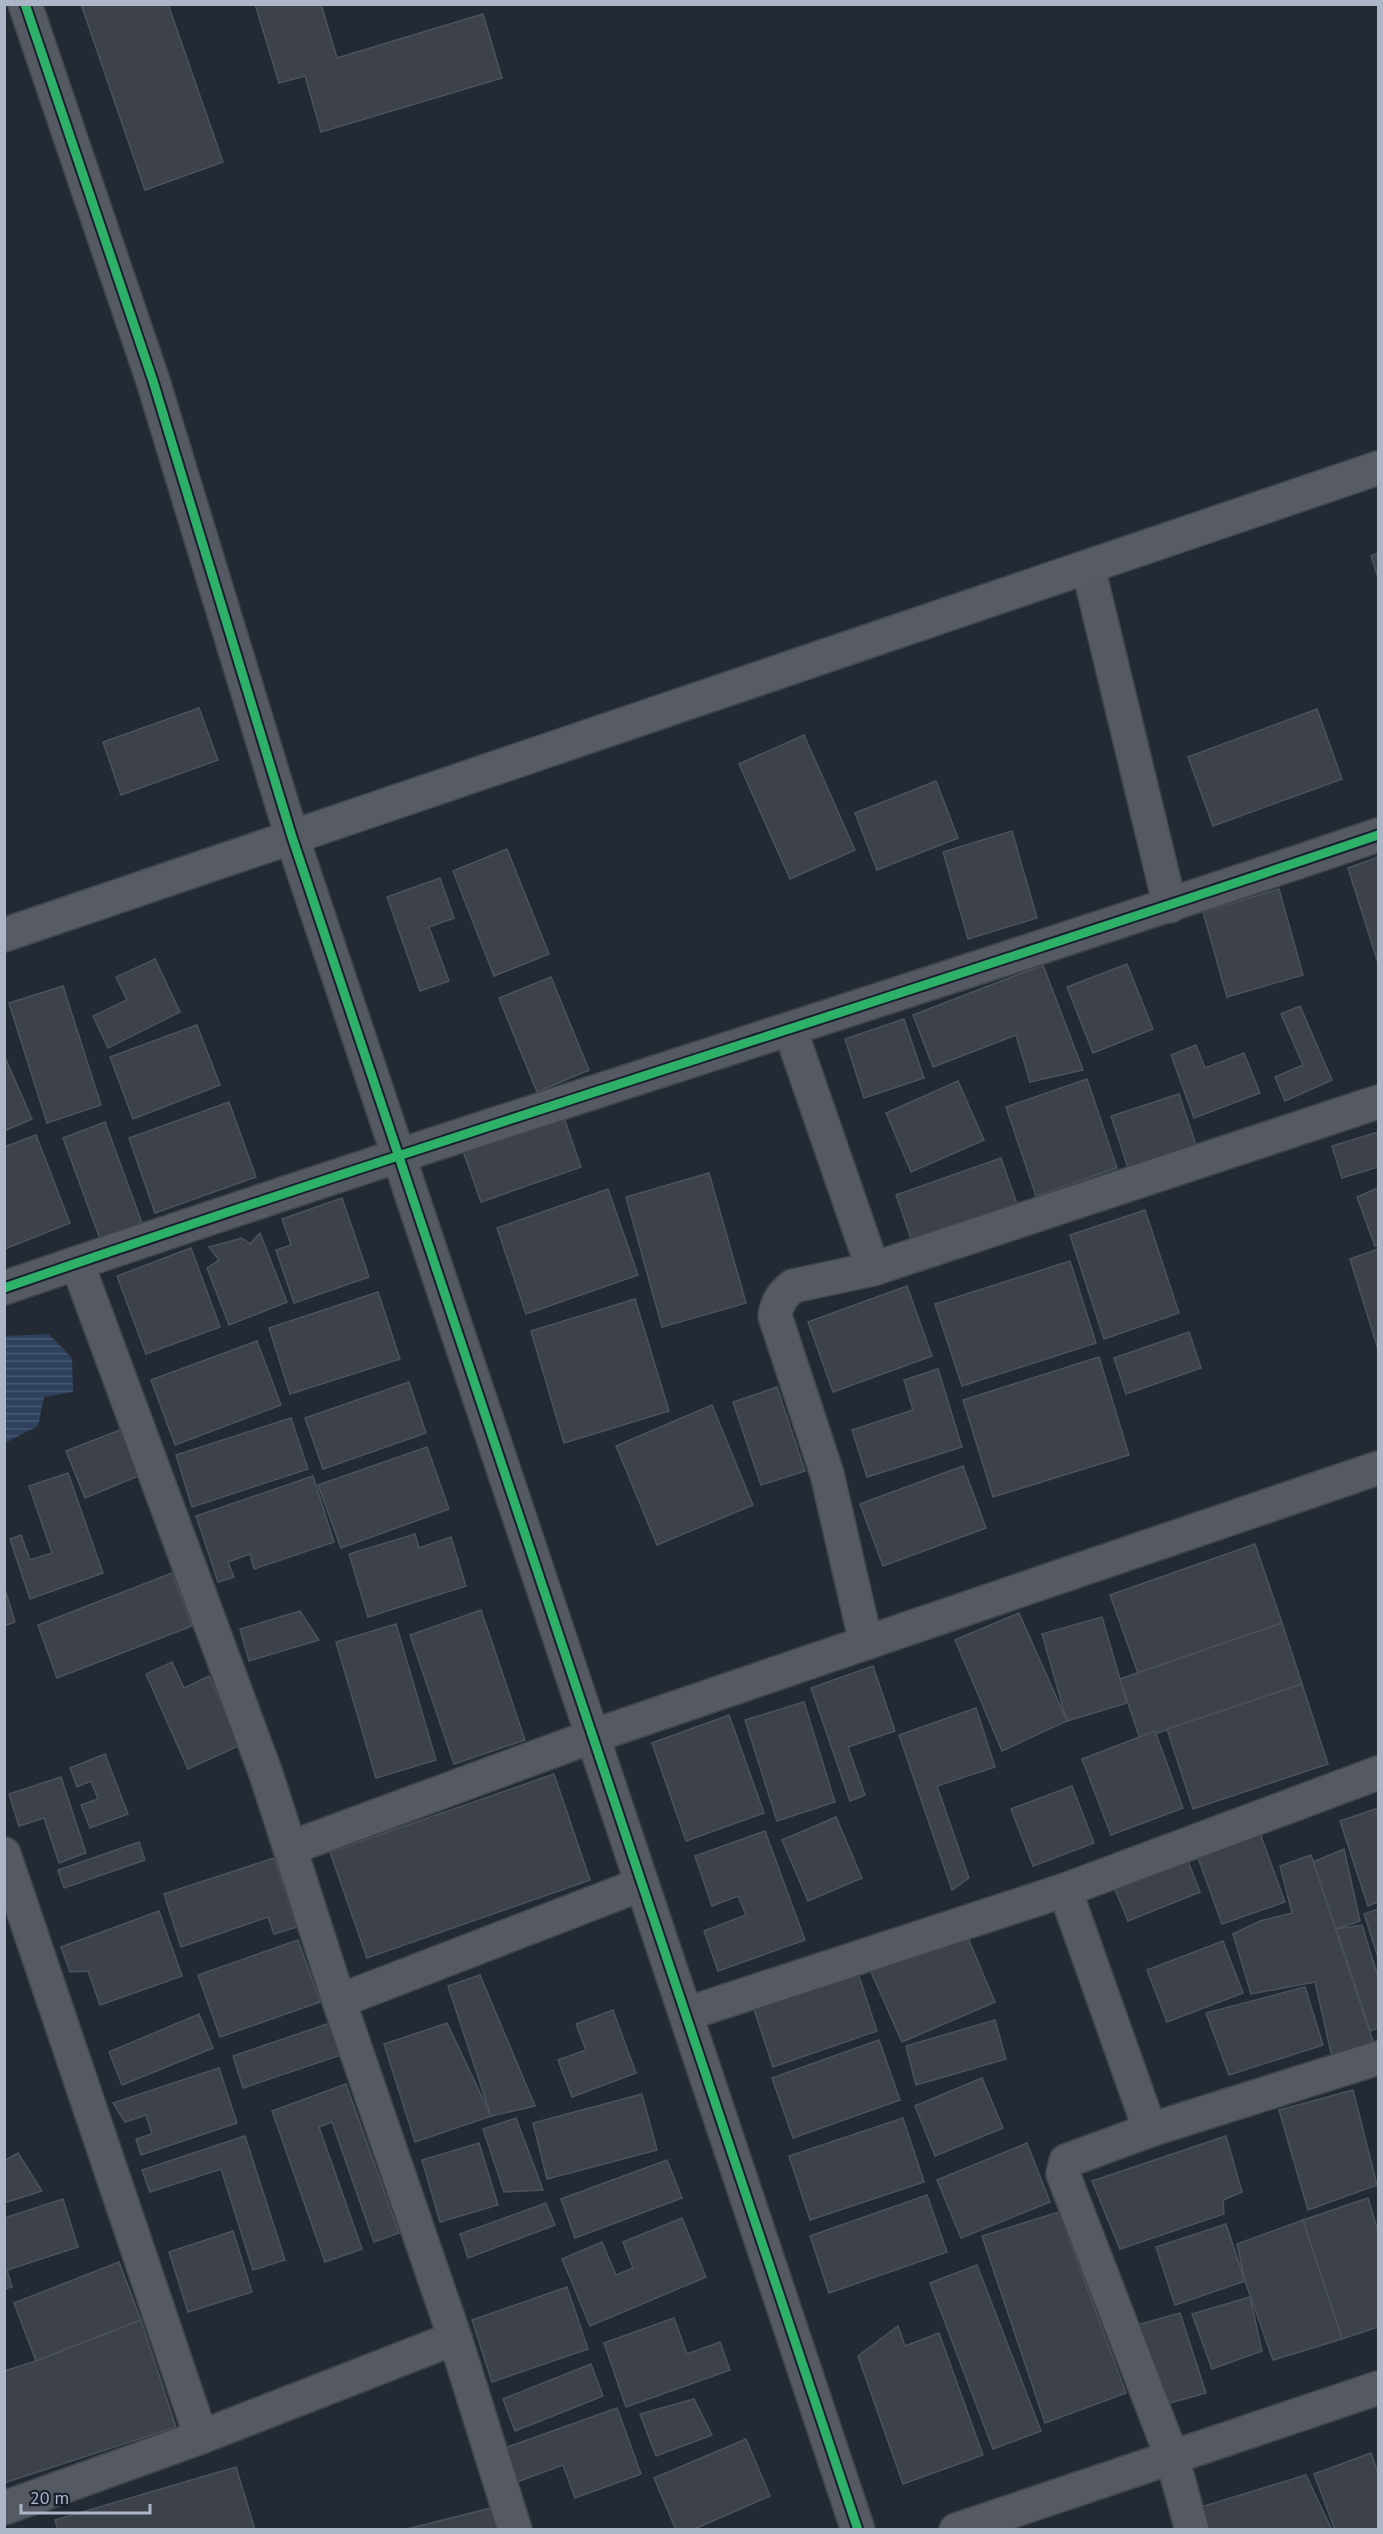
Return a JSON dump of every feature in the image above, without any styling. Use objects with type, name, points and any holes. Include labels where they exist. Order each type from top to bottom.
[{"type":"main road","points":[[4,934],[1378,468]]},
{"type":"street","points":[[25,4],[153,381],[292,837],[858,2529]]},
{"type":"street","points":[[1088,567],[1170,906]]},
{"type":"street","points":[[4,1288],[398,1155],[1170,906],[1378,835]]},
{"type":"street","points":[[790,1029],[873,1269]]},
{"type":"street","points":[[866,1642],[827,1474],[775,1316],[777,1304],[783,1294],[793,1286],[873,1269],[1378,1102]]},
{"type":"street","points":[[77,1263],[266,1774],[339,2001],[455,2338],[514,2529]]},
{"type":"street","points":[[290,1848],[592,1736],[1378,1468]]},
{"type":"street","points":[[686,2014],[1065,1890],[1378,1773]]},
{"type":"street","points":[[4,1854],[201,2437]]},
{"type":"street","points":[[339,2001],[642,1884]]},
{"type":"street","points":[[1065,1890],[1150,2130]]},
{"type":"street","points":[[1192,2529],[1172,2457],[1063,2174],[1066,2161],[1150,2130],[1378,2058]]},
{"type":"street","points":[[4,2508],[201,2437],[455,2338]]},
{"type":"street","points":[[956,2529],[1378,2388]]},
{"type":"water","points":[[49,1334],[72,1358],[73,1392],[44,1397],[38,1426],[5,1443],[5,1336]]},
{"type":"building","points":[[81,4],[168,4],[223,162],[145,190]]},
{"type":"building","points":[[255,4],[321,4],[337,58],[483,14],[502,78],[321,132],[305,76],[279,83]]},
{"type":"building","points":[[1378,553],[1378,577],[1371,556]]},
{"type":"building","points":[[199,708],[218,760],[121,795],[103,742]]},
{"type":"building","points":[[1317,709],[1342,779],[1213,826],[1188,757]]},
{"type":"building","points":[[804,735],[855,850],[790,879],[739,764]]},
{"type":"building","points":[[936,781],[958,838],[877,870],[855,813]]},
{"type":"building","points":[[1012,831],[1037,918],[968,939],[943,852]]},
{"type":"building","points":[[507,849],[549,954],[494,976],[453,871]]},
{"type":"building","points":[[1378,857],[1378,963],[1348,868]]},
{"type":"building","points":[[440,878],[454,918],[429,927],[449,981],[420,991],[387,897]]},
{"type":"building","points":[[1279,889],[1303,975],[1227,997],[1203,912]]},
{"type":"building","points":[[155,959],[180,1012],[108,1048],[93,1016],[127,1000],[116,977]]},
{"type":"building","points":[[1127,964],[1153,1029],[1093,1053],[1067,987]]},
{"type":"building","points":[[1043,965],[1083,1070],[1030,1082],[1016,1035],[933,1067],[913,1015]]},
{"type":"building","points":[[551,977],[589,1070],[537,1092],[499,998]]},
{"type":"building","points":[[63,986],[101,1105],[47,1123],[9,1003]]},
{"type":"building","points":[[1300,1006],[1332,1080],[1285,1101],[1275,1077],[1303,1065],[1281,1014]]},
{"type":"building","points":[[904,1019],[924,1078],[864,1098],[845,1039]]},
{"type":"building","points":[[197,1025],[220,1085],[133,1119],[110,1057]]},
{"type":"building","points":[[1196,1045],[1205,1068],[1244,1053],[1260,1093],[1194,1118],[1171,1055]]},
{"type":"building","points":[[4,1055],[32,1119],[4,1131]]},
{"type":"building","points":[[1087,1079],[1117,1168],[1036,1196],[1006,1107]]},
{"type":"building","points":[[958,1081],[984,1140],[911,1172],[886,1113]]},
{"type":"building","points":[[1179,1094],[1197,1148],[1129,1171],[1111,1116]]},
{"type":"building","points":[[229,1102],[256,1177],[155,1213],[129,1138]]},
{"type":"building","points":[[563,1115],[581,1167],[481,1202],[463,1151]]},
{"type":"building","points":[[105,1122],[142,1223],[100,1239],[63,1138]]},
{"type":"building","points":[[1378,1132],[1378,1167],[1342,1178],[1332,1146]]},
{"type":"building","points":[[36,1135],[70,1223],[5,1249],[4,1147]]},
{"type":"building","points":[[1001,1158],[1019,1210],[914,1247],[896,1195]]},
{"type":"building","points":[[709,1173],[746,1303],[662,1327],[626,1197]]},
{"type":"building","points":[[1378,1188],[1378,1245],[1375,1246],[1357,1197]]},
{"type":"building","points":[[608,1189],[638,1275],[526,1314],[497,1228]]},
{"type":"building","points":[[342,1198],[369,1277],[294,1303],[276,1250],[291,1245],[282,1219]]},
{"type":"building","points":[[1145,1210],[1179,1313],[1104,1339],[1070,1235]]},
{"type":"building","points":[[260,1233],[287,1302],[229,1325],[207,1268],[219,1260],[209,1247],[242,1238],[250,1244]]},
{"type":"building","points":[[191,1248],[220,1327],[146,1354],[117,1276]]},
{"type":"building","points":[[1378,1249],[1378,1349],[1350,1259]]},
{"type":"building","points":[[1070,1261],[1096,1343],[962,1386],[935,1304]]},
{"type":"building","points":[[907,1286],[932,1356],[833,1392],[808,1322]]},
{"type":"building","points":[[378,1292],[400,1359],[290,1394],[269,1328]]},
{"type":"building","points":[[635,1299],[669,1411],[564,1443],[531,1331]]},
{"type":"building","points":[[1189,1332],[1201,1368],[1126,1394],[1114,1358]]},
{"type":"building","points":[[257,1341],[281,1405],[175,1445],[151,1380]]},
{"type":"building","points":[[1099,1357],[1129,1455],[993,1497],[963,1400]]},
{"type":"building","points":[[938,1369],[962,1447],[867,1477],[852,1430],[913,1410],[904,1380]]},
{"type":"building","points":[[409,1382],[426,1433],[323,1469],[305,1418]]},
{"type":"building","points":[[777,1387],[805,1471],[761,1485],[733,1402]]},
{"type":"building","points":[[712,1405],[753,1505],[657,1545],[616,1446]]},
{"type":"building","points":[[291,1418],[308,1469],[192,1507],[176,1455]]},
{"type":"building","points":[[125,1428],[143,1474],[85,1498],[66,1451]]},
{"type":"building","points":[[427,1447],[449,1509],[341,1548],[318,1485]]},
{"type":"building","points":[[963,1466],[986,1528],[883,1566],[860,1504]]},
{"type":"building","points":[[68,1473],[103,1573],[30,1599],[10,1539],[21,1535],[30,1560],[52,1553],[29,1486]]},
{"type":"building","points":[[313,1476],[334,1542],[254,1569],[250,1554],[228,1562],[234,1577],[218,1582],[196,1516]]},
{"type":"building","points":[[415,1534],[419,1548],[451,1537],[466,1586],[368,1617],[349,1554]]},
{"type":"building","points":[[1255,1544],[1282,1623],[1138,1673],[1110,1595]]},
{"type":"building","points":[[172,1573],[192,1626],[57,1678],[38,1625]]},
{"type":"building","points":[[4,1586],[15,1622],[4,1626]]},
{"type":"building","points":[[481,1610],[525,1740],[454,1764],[410,1635]]},
{"type":"building","points":[[300,1611],[319,1640],[249,1661],[240,1629]]},
{"type":"building","points":[[1019,1613],[1067,1721],[1002,1751],[955,1640]]},
{"type":"building","points":[[1102,1617],[1127,1703],[1067,1721],[1042,1634]]},
{"type":"building","points":[[1282,1623],[1302,1684],[1140,1739],[1120,1679]]},
{"type":"building","points":[[396,1624],[436,1760],[376,1778],[336,1642]]},
{"type":"building","points":[[172,1662],[184,1688],[209,1676],[241,1745],[188,1769],[146,1674]]},
{"type":"building","points":[[873,1666],[895,1731],[848,1747],[865,1795],[850,1801],[811,1688]]},
{"type":"building","points":[[1302,1684],[1328,1764],[1193,1809],[1167,1729]]},
{"type":"building","points":[[804,1702],[835,1802],[777,1821],[745,1720]]},
{"type":"building","points":[[976,1708],[995,1767],[937,1786],[969,1878],[952,1890],[899,1735]]},
{"type":"building","points":[[729,1715],[764,1813],[686,1841],[652,1743]]},
{"type":"building","points":[[1155,1731],[1183,1808],[1111,1835],[1082,1759]]},
{"type":"building","points":[[105,1754],[128,1814],[90,1828],[81,1805],[98,1799],[91,1781],[77,1787],[70,1768]]},
{"type":"building","points":[[554,1774],[590,1880],[367,1958],[330,1852]]},
{"type":"building","points":[[61,1777],[86,1853],[59,1863],[44,1818],[19,1826],[9,1794]]},
{"type":"building","points":[[1072,1786],[1094,1843],[1033,1866],[1011,1809]]},
{"type":"building","points":[[1378,1808],[1378,1902],[1368,1906],[1340,1821]]},
{"type":"building","points":[[836,1817],[862,1878],[808,1901],[782,1840]]},
{"type":"building","points":[[765,1831],[805,1940],[718,1971],[704,1931],[746,1915],[738,1896],[712,1906],[695,1856]]},
{"type":"building","points":[[1260,1833],[1285,1902],[1222,1924],[1197,1855]]},
{"type":"building","points":[[139,1842],[145,1860],[64,1888],[58,1870]]},
{"type":"building","points":[[1183,1848],[1200,1892],[1128,1921],[1110,1877]]},
{"type":"building","points":[[1344,1849],[1360,1921],[1336,1929],[1313,1862]]},
{"type":"building","points":[[1311,1855],[1373,2041],[1332,2057],[1315,1982],[1251,1994],[1233,1934],[1260,1921],[1292,1913],[1280,1866]]},
{"type":"building","points":[[274,1858],[297,1927],[274,1934],[268,1917],[181,1947],[164,1894]]},
{"type":"building","points":[[1378,1909],[1378,1957],[1364,1914]]},
{"type":"building","points":[[159,1911],[182,1976],[100,2005],[88,1971],[70,1972],[61,1947]]},
{"type":"building","points":[[1362,1925],[1378,1977],[1378,2028],[1370,2031],[1336,1929]]},
{"type":"building","points":[[965,1931],[995,2002],[902,2042],[871,1972]]},
{"type":"building","points":[[298,1940],[320,2002],[220,2037],[198,1975]]},
{"type":"building","points":[[1223,1941],[1243,1993],[1167,2022],[1147,1970]]},
{"type":"building","points":[[855,1964],[877,2031],[773,2067],[751,2000]]},
{"type":"building","points":[[480,1975],[535,2106],[491,2116],[448,1986]]},
{"type":"building","points":[[1305,1987],[1323,2045],[1229,2075],[1206,2013]]},
{"type":"building","points":[[613,2010],[636,2073],[572,2097],[558,2060],[586,2050],[576,2024]]},
{"type":"building","points":[[199,2014],[213,2048],[122,2085],[109,2052]]},
{"type":"building","points":[[995,2020],[1006,2059],[916,2085],[906,2046]]},
{"type":"building","points":[[330,2023],[341,2055],[243,2088],[233,2056]]},
{"type":"building","points":[[447,2023],[491,2116],[415,2142],[384,2044]]},
{"type":"building","points":[[879,2040],[900,2100],[793,2138],[772,2078]]},
{"type":"building","points":[[219,2068],[237,2123],[141,2155],[136,2139],[152,2134],[146,2115],[125,2122],[113,2103]]},
{"type":"building","points":[[982,2078],[1003,2128],[935,2156],[915,2106]]},
{"type":"building","points":[[346,2084],[399,2233],[374,2242],[332,2122],[319,2127],[362,2249],[325,2262],[272,2111]]},
{"type":"building","points":[[1353,2090],[1377,2185],[1308,2210],[1279,2110]]},
{"type":"building","points":[[642,2094],[657,2150],[547,2179],[533,2123]]},
{"type":"building","points":[[516,2118],[543,2190],[504,2192],[483,2129]]},
{"type":"building","points":[[903,2118],[924,2182],[810,2220],[789,2156]]},
{"type":"building","points":[[245,2136],[285,2260],[253,2270],[221,2169],[150,2192],[142,2170]]},
{"type":"building","points":[[1226,2136],[1242,2192],[1223,2200],[1224,2214],[1120,2249],[1092,2181]]},
{"type":"building","points":[[479,2143],[498,2205],[440,2222],[422,2160]]},
{"type":"building","points":[[1027,2143],[1050,2202],[961,2238],[937,2180]]},
{"type":"building","points":[[18,2153],[42,2191],[4,2203],[4,2161]]},
{"type":"building","points":[[667,2160],[682,2198],[575,2238],[561,2199]]},
{"type":"building","points":[[927,2195],[947,2252],[829,2293],[810,2236]]},
{"type":"building","points":[[1368,2198],[1378,2231],[1378,2327],[1342,2339],[1303,2220]]},
{"type":"building","points":[[63,2199],[78,2247],[7,2270],[12,2287],[4,2289],[4,2218]]},
{"type":"building","points":[[546,2203],[555,2225],[468,2258],[460,2234]]},
{"type":"building","points":[[1059,2212],[1126,2393],[1045,2423],[982,2236]]},
{"type":"building","points":[[682,2218],[706,2277],[590,2326],[562,2259],[602,2242],[616,2275],[633,2268],[623,2242]]},
{"type":"building","points":[[1303,2220],[1342,2339],[1273,2360],[1245,2281],[1237,2244]]},
{"type":"building","points":[[1226,2224],[1245,2281],[1175,2305],[1156,2247]]},
{"type":"building","points":[[233,2231],[252,2292],[188,2312],[169,2252]]},
{"type":"building","points":[[119,2262],[141,2320],[36,2361],[14,2303]]},
{"type":"building","points":[[977,2265],[1041,2431],[993,2449],[930,2283]]},
{"type":"building","points":[[567,2287],[588,2349],[492,2382],[472,2320]]},
{"type":"building","points":[[1250,2297],[1262,2351],[1212,2369],[1192,2314]]},
{"type":"building","points":[[1180,2313],[1206,2393],[1166,2404],[1137,2325]]},
{"type":"building","points":[[674,2318],[687,2354],[720,2342],[730,2370],[626,2407],[604,2343]]},
{"type":"building","points":[[141,2320],[176,2427],[4,2483],[4,2371]]},
{"type":"building","points":[[898,2326],[905,2346],[939,2333],[983,2455],[903,2484],[858,2356]]},
{"type":"building","points":[[591,2364],[603,2396],[515,2431],[503,2399]]},
{"type":"building","points":[[694,2399],[712,2435],[656,2456],[640,2414]]},
{"type":"building","points":[[617,2408],[641,2474],[575,2498],[563,2465],[514,2483],[502,2449]]},
{"type":"building","points":[[746,2439],[770,2496],[692,2530],[676,2530],[654,2478]]},
{"type":"building","points":[[1371,2453],[1378,2473],[1378,2530],[1335,2530],[1314,2474]]},
{"type":"building","points":[[236,2467],[255,2530],[58,2530],[55,2520]]},
{"type":"building","points":[[1306,2475],[1332,2530],[1208,2530],[1201,2507]]},
{"type":"building","points":[[499,2506],[507,2530],[403,2530]]},
{"type":"cycle path","points":[[25,4],[153,381],[292,837],[858,2530]]},
{"type":"cycle path","points":[[4,1288],[347,1173],[1207,893],[1378,835]]}]
